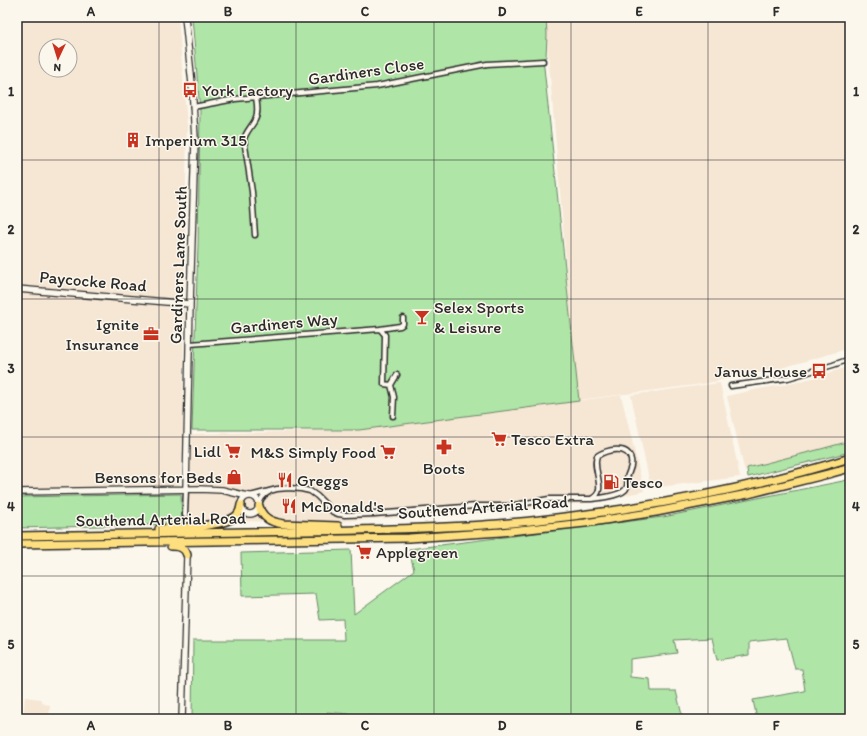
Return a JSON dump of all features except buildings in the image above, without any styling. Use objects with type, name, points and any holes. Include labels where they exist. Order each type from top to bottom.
[{"type":"highway","name":"Southend Arterial Road","points":[[17,536],[425,529],[500,524],[584,515],[662,503],[746,485],[850,458]]},
{"type":"highway","name":"Southend Arterial Road","points":[[17,544],[425,537],[501,532],[585,523],[656,512],[748,494],[850,468]]},
{"type":"highway","points":[[53,535],[182,528],[217,524],[236,517],[240,512],[241,505]]},
{"type":"highway","points":[[259,506],[265,517],[283,524],[425,529]]},
{"type":"highway","points":[[187,555],[190,549],[196,546],[282,540]]},
{"type":"highway","points":[[53,544],[177,546],[184,550],[187,555]]},
{"type":"street","name":"Gardiners Lane South","points":[[185,17],[194,107],[195,140],[185,515]]},
{"type":"street","name":"Gardiners Close","points":[[194,107],[235,99],[376,86],[487,64],[543,61]]},
{"type":"street","points":[[255,235],[252,192],[244,139],[256,119],[256,97]]},
{"type":"street","name":"Paycocke Road","points":[[17,289],[190,304]]},
{"type":"street","name":"Gardiners Way","points":[[190,344],[380,329],[400,326],[403,324],[403,318]]},
{"type":"street","points":[[380,329],[385,335],[384,384],[391,385]]},
{"type":"street","points":[[731,386],[788,378],[850,359]]},
{"type":"street","points":[[393,416],[394,397],[391,385],[398,375]]},
{"type":"street","points":[[241,505],[245,497],[277,489],[296,488],[306,490],[318,496],[334,512],[346,515],[476,506],[509,506],[549,499],[591,499],[614,495],[626,489],[631,464],[631,459],[627,454],[621,450],[612,449],[598,456],[596,463],[599,491],[596,496],[591,499]]},
{"type":"street","points":[[17,492],[217,489],[255,496],[259,501],[259,506]]},
{"type":"street","points":[[227,491],[238,497],[243,511],[250,515],[259,509],[260,500],[265,494],[277,489]]},
{"type":"street","points":[[182,719],[187,555]]},
{"type":"shaded area","points":[[17,17],[178,17],[187,125],[183,433],[180,486],[17,489]]},
{"type":"shaded area","points":[[545,17],[850,17],[850,348],[778,369],[702,384],[578,400]]},
{"type":"shaded area","points":[[850,366],[850,445],[820,454],[745,472],[727,396],[789,384]]},
{"type":"shaded area","points":[[720,383],[740,477],[651,488],[631,395]]},
{"type":"shaded area","points":[[621,395],[644,491],[587,503],[500,511],[327,522],[227,521],[188,523],[192,434],[359,430]]},
{"type":"shaded area","points":[[25,697],[40,699],[44,704],[50,705],[49,719],[23,719]]},
{"type":"green space","points":[[192,17],[546,17],[546,57],[543,58],[579,401],[359,430],[192,430],[198,245],[200,111]]},
{"type":"green space","points":[[850,441],[850,452],[748,477],[747,468]]},
{"type":"green space","points":[[850,479],[850,719],[757,719],[753,700],[805,691],[802,669],[795,669],[787,638],[749,642],[749,655],[717,660],[712,638],[674,640],[677,653],[630,659],[630,677],[650,679],[651,691],[676,691],[683,719],[381,719],[381,717],[327,712],[327,719],[192,719],[193,640],[344,640],[343,619],[320,620],[316,594],[242,596],[241,553],[351,550],[354,614],[414,570],[409,549],[663,517]]},
{"type":"green space","points":[[181,494],[182,524],[17,528],[17,497]]},
{"type":"place","name":"York Factory","points":[[190,90]]},
{"type":"place","name":"Imperium 315","points":[[133,140]]},
{"type":"place","name":"Selex Sports & Leisure","points":[[422,317]]},
{"type":"place","name":"Ignite Insurance","points":[[151,334]]},
{"type":"place","name":"Janus House","points":[[819,371]]},
{"type":"place","name":"Tesco Extra","points":[[499,439]]},
{"type":"place","name":"Boots","points":[[444,447]]},
{"type":"place","name":"Lidl","points":[[233,451]]},
{"type":"place","name":"M&S Simply Food","points":[[388,452]]},
{"type":"place","name":"Bensons for Beds","points":[[234,477]]},
{"type":"place","name":"Greggs","points":[[285,480]]},
{"type":"place","name":"Tesco","points":[[611,482]]},
{"type":"place","name":"McDonald's","points":[[289,506]]},
{"type":"place","name":"Applegreen","points":[[364,552]]}]
